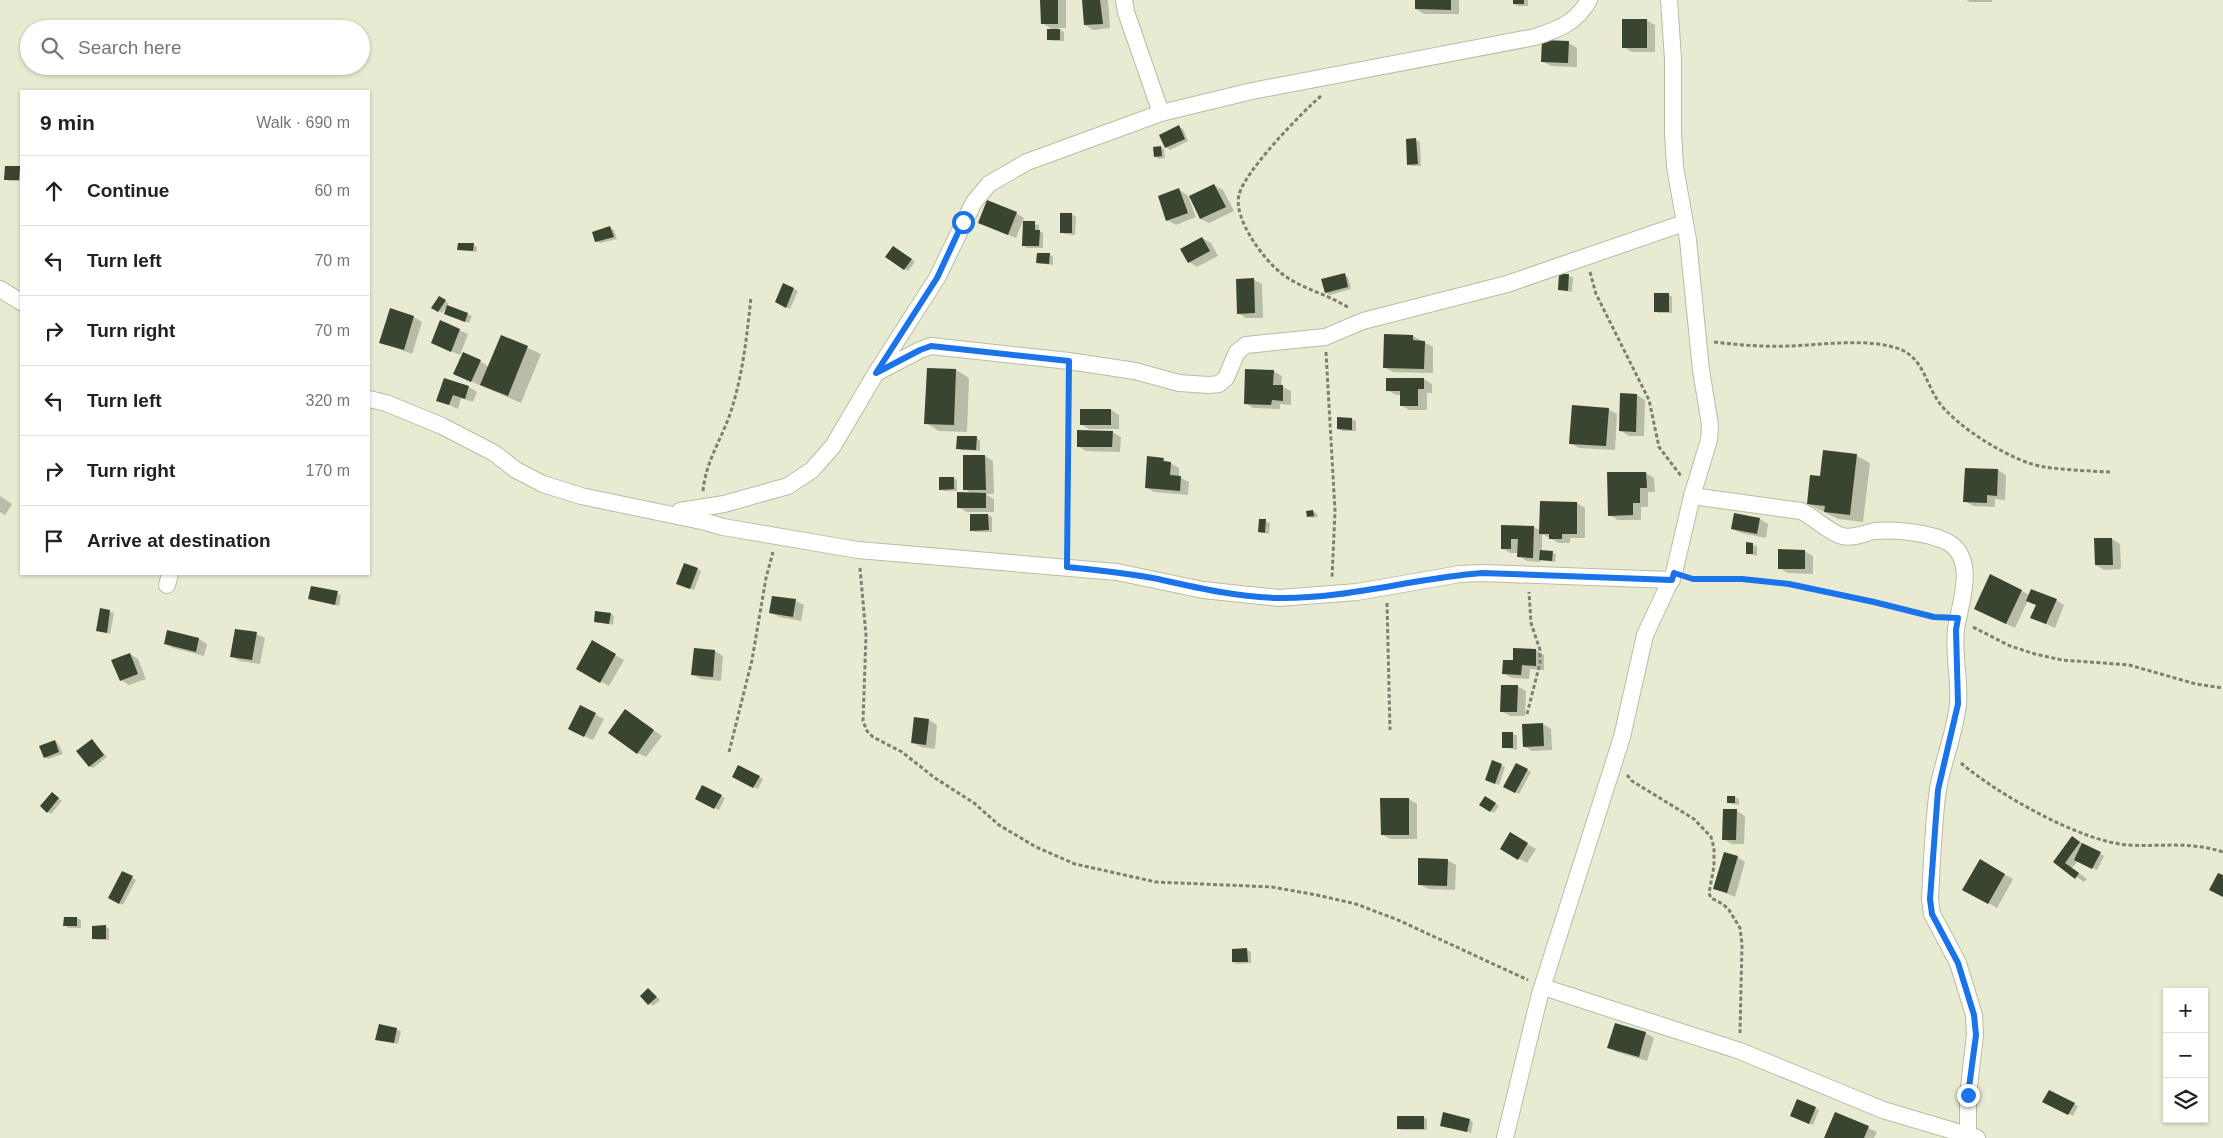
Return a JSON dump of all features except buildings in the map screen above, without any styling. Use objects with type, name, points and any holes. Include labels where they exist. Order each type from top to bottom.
[{"type":"street","points":[[1124,0],[1126,12],[1161,112]]},
{"type":"street","points":[[663,512],[700,509],[757,496],[788,486],[812,470],[833,446],[876,373],[937,278],[974,202],[989,184],[1027,162],[1161,112],[1252,90],[1535,37],[1555,30],[1575,19],[1589,0]]},
{"type":"street","points":[[1505,1138],[1543,987],[1612,774],[1645,635],[1673,576],[1692,496],[1710,432],[1688,240],[1678,190],[1673,133],[1673,59],[1669,0]]},
{"type":"street","points":[[876,373],[931,346],[1069,361],[1135,371],[1179,383],[1209,386],[1219,384],[1226,378],[1237,352],[1246,345],[1325,337],[1364,321],[1490,289],[1684,223]]},
{"type":"street","points":[[0,289],[20,301]]},
{"type":"street","points":[[370,399],[386,403],[442,426],[494,453],[516,470],[543,484],[581,496],[663,512],[723,527],[858,550],[1117,572],[1203,590],[1279,598],[1386,588],[1460,574],[1503,572],[1673,576]]},
{"type":"street","points":[[1543,987],[1740,1051],[1883,1110],[1973,1137],[1968,1095],[1976,1035],[1974,1015],[1958,963],[1932,914],[1930,899],[1938,790],[1958,704],[1956,630],[1962,602],[1964,574],[1961,555],[1950,543],[1933,537],[1888,530],[1843,537],[1836,534],[1813,516],[1800,511],[1692,496]]},
{"type":"path","points":[[1322,96],[1247,175],[1238,195],[1238,212],[1259,249],[1282,274],[1344,305],[1364,321]]},
{"type":"path","points":[[1585,257],[1596,294],[1649,400],[1658,448],[1676,467],[1692,496]]},
{"type":"path","points":[[700,509],[707,467],[730,414],[739,387],[752,297]]},
{"type":"path","points":[[1325,337],[1335,511],[1334,561],[1330,594]]},
{"type":"path","points":[[1698,340],[1766,346],[1850,344],[1889,346],[1912,356],[1921,366],[1938,401],[1951,418],[1970,432],[2026,462],[2045,467],[2110,472]]},
{"type":"path","points":[[1067,567],[1069,361]]},
{"type":"path","points":[[729,752],[752,660],[766,578],[777,537]]},
{"type":"path","points":[[858,550],[866,635],[862,703],[863,721],[867,731],[873,737],[902,752],[935,778],[974,803],[999,825],[1036,847],[1075,864],[1156,882],[1272,887],[1356,904],[1398,920],[1543,987]]},
{"type":"path","points":[[1527,714],[1540,663],[1540,650],[1531,623],[1529,574]]},
{"type":"path","points":[[1673,576],[1693,579],[1742,579],[1789,584],[1934,617],[1958,618],[1988,636],[2035,654],[2062,660],[2129,665],[2180,680],[2223,688]]},
{"type":"path","points":[[1386,588],[1390,730]]},
{"type":"path","points":[[1947,748],[1966,767],[2001,791],[2042,815],[2093,837],[2112,843],[2128,845],[2199,845],[2223,852]]},
{"type":"path","points":[[1625,768],[1632,781],[1694,819],[1711,837],[1714,848],[1714,866],[1709,893],[1711,898],[1723,904],[1729,910],[1740,928],[1742,944],[1739,1008],[1740,1051]]},
{"type":"route","points":[[963,222],[937,278],[876,373],[931,346],[1069,361],[1070,426],[1067,567],[1117,572],[1203,590],[1279,598],[1357,592],[1460,574],[1503,572],[1672,580],[1674,573],[1693,579],[1742,579],[1789,584],[1934,617],[1958,618],[1956,630],[1958,704],[1938,790],[1930,899],[1932,914],[1937,927],[1958,963],[1974,1015],[1976,1035],[1968,1095]]}]
